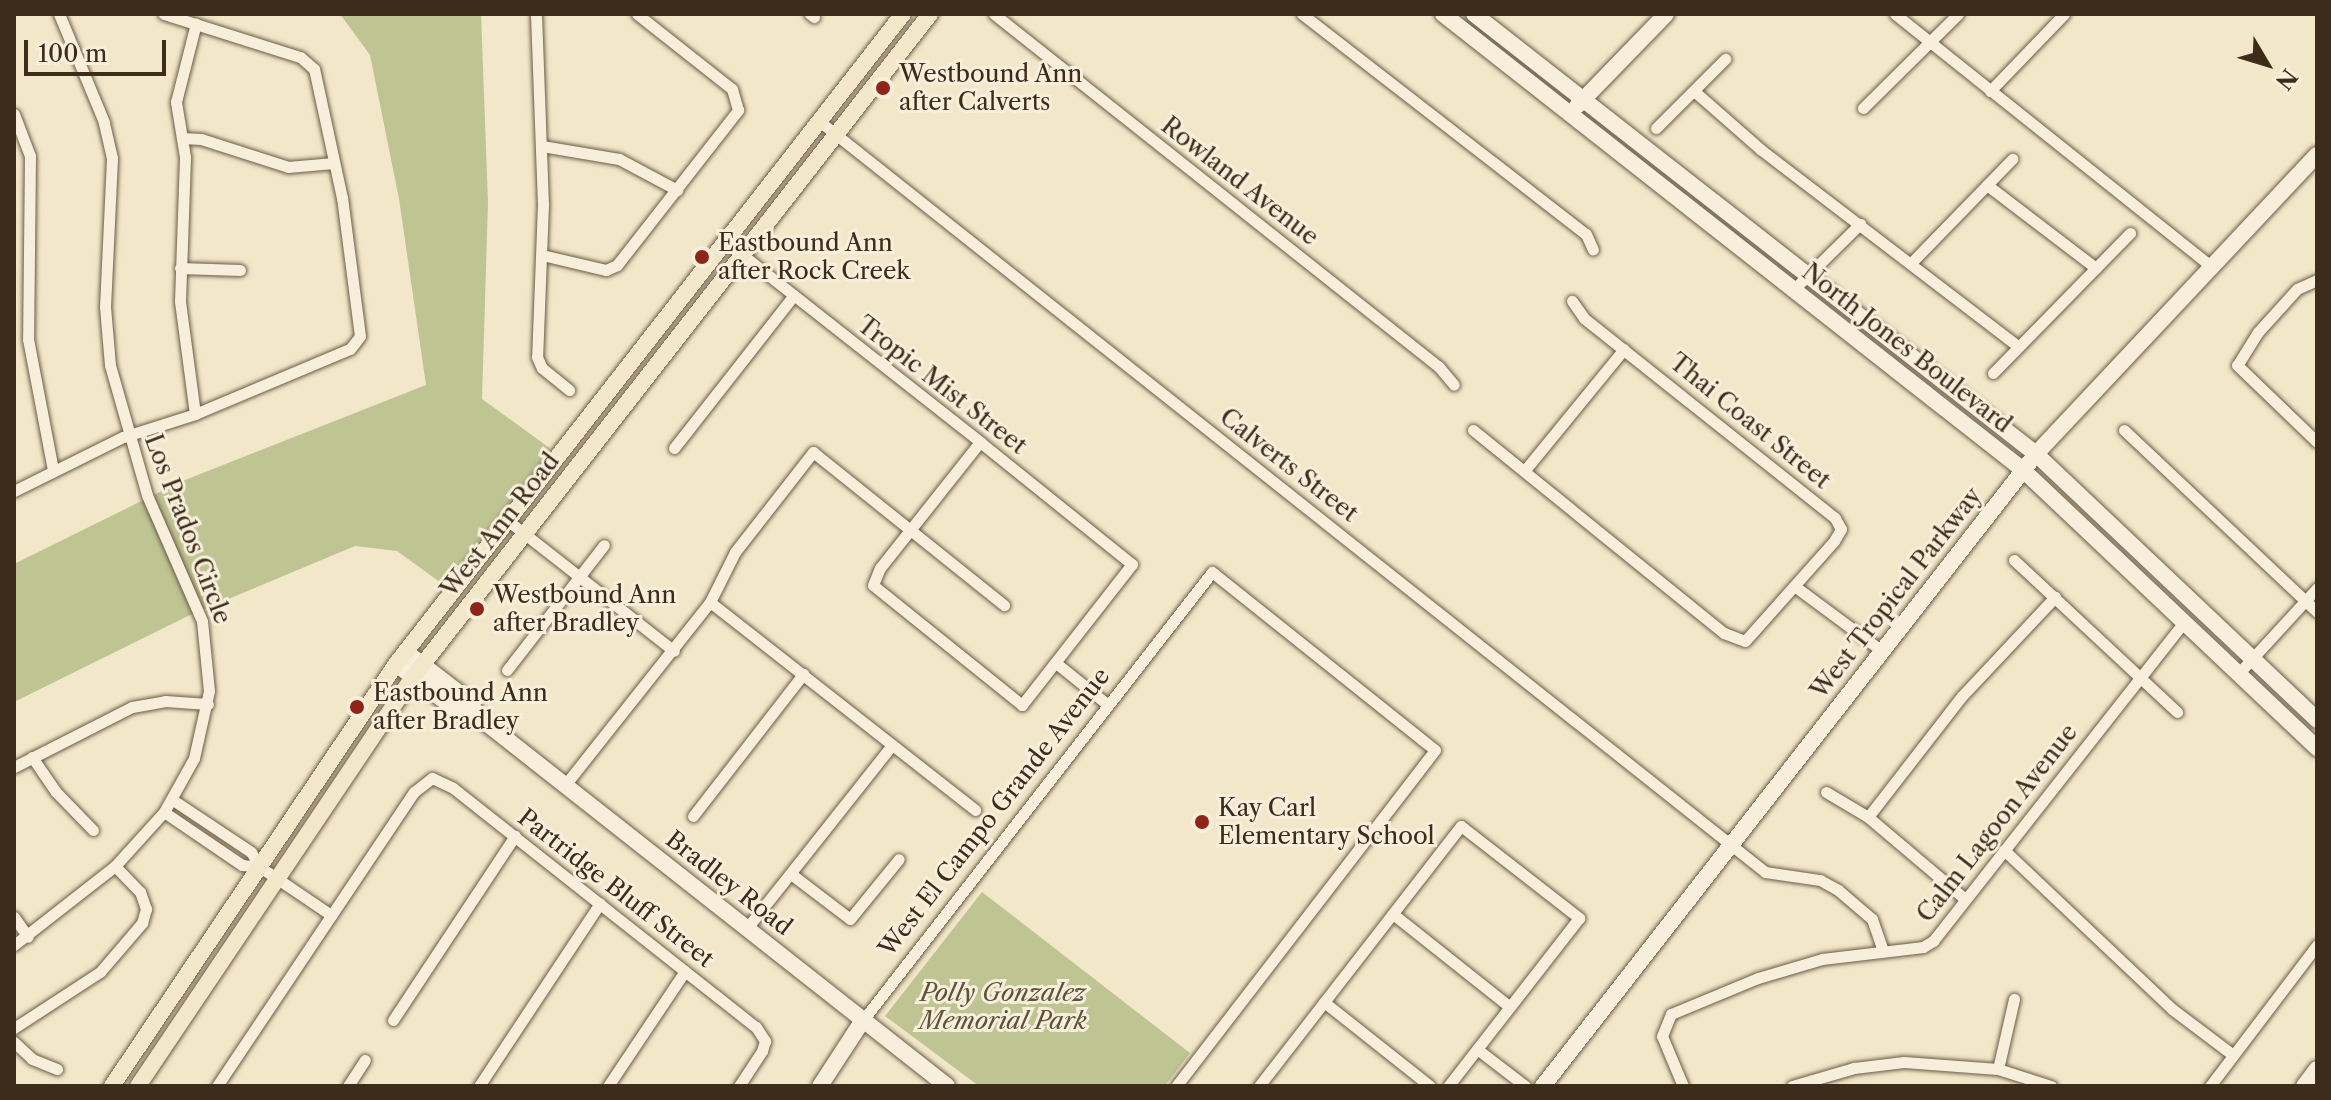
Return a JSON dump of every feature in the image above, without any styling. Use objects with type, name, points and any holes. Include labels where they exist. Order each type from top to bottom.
[{"type":"main road","name":"West Ann Road","points":[[112,1086],[401,658],[903,14]]},
{"type":"main road","name":"West Ann Road","points":[[138,1086],[418,670],[930,14]]},
{"type":"main road","name":"North Jones Boulevard","points":[[1443,14],[2023,470],[2317,748]]},
{"type":"main road","points":[[1571,113],[1666,14]]},
{"type":"main road","name":"North Jones Boulevard","points":[[1478,15],[2036,454],[2317,720]]},
{"type":"main road","name":"West Tropical Parkway","points":[[1543,1086],[2036,454],[2317,155]]},
{"type":"main road","name":"Bradley Road","points":[[401,658],[468,700],[481,719],[947,1086]]},
{"type":"main road","name":"West El Campo Grande Avenue","points":[[820,1086],[863,1020]]},
{"type":"main road","points":[[2304,1086],[2317,1069]]},
{"type":"street","name":"Los Prados Circle","points":[[14,945],[115,866],[164,812],[194,758],[208,704],[209,666],[202,621],[147,495],[110,365],[105,307],[112,158],[104,122],[59,14]]},
{"type":"street","points":[[14,491],[128,434],[195,414],[357,343],[334,163],[310,63],[164,14]]},
{"type":"street","points":[[536,14],[542,146],[542,255],[537,357],[542,368],[569,390]]},
{"type":"street","points":[[542,255],[614,267],[736,114],[740,101],[732,89],[637,14]]},
{"type":"street","name":"Rowland Avenue","points":[[994,14],[1439,367],[1454,385]]},
{"type":"street","points":[[1302,14],[1586,234],[1593,250]]},
{"type":"street","points":[[1895,14],[2212,267]]},
{"type":"street","points":[[1863,108],[1958,14]]},
{"type":"street","points":[[1990,91],[2064,14]]},
{"type":"street","points":[[1467,32],[1478,15]]},
{"type":"street","points":[[195,414],[182,337],[180,268],[185,196],[182,138],[176,102],[196,23]]},
{"type":"street","points":[[1656,128],[1725,59]]},
{"type":"street","points":[[1694,91],[2016,345]]},
{"type":"street","points":[[14,114],[30,156],[28,339],[53,470]]},
{"type":"street","name":"Calverts Street","points":[[819,121],[1765,872],[1820,880],[1838,890],[1872,919],[1883,951]]},
{"type":"street","points":[[182,138],[201,139],[288,167],[334,163]]},
{"type":"street","points":[[542,146],[608,155],[677,190]]},
{"type":"street","points":[[1912,262],[2012,159]]},
{"type":"street","points":[[1987,185],[2096,268]]},
{"type":"street","points":[[1794,289],[1860,224]]},
{"type":"street","points":[[1993,373],[2016,345],[2130,233]]},
{"type":"street","name":"Tropic Mist Street","points":[[725,241],[1132,564],[1056,663]]},
{"type":"street","points":[[180,268],[240,270]]},
{"type":"street","points":[[2317,280],[2297,289],[2258,332],[2237,365],[2317,442]]},
{"type":"street","points":[[674,448],[794,295]]},
{"type":"street","name":"Thai Coast Street","points":[[1572,301],[1584,318],[1835,518],[1841,529],[1797,588]]},
{"type":"street","points":[[1525,470],[1624,349]]},
{"type":"street","points":[[1473,430],[1724,633],[1745,641],[1797,588],[1882,651]]},
{"type":"street","points":[[2124,430],[2317,612]]},
{"type":"street","points":[[980,442],[880,568],[873,585],[1022,705],[1056,663],[1108,705]]},
{"type":"street","points":[[565,785],[674,651],[710,602],[735,552],[813,452],[1004,605]]},
{"type":"street","points":[[507,520],[674,651]]},
{"type":"street","points":[[507,670],[604,545]]},
{"type":"street","points":[[2014,560],[2177,712]]},
{"type":"street","name":"West El Campo Grande Avenue","points":[[863,1020],[1212,572],[1435,750],[1176,1086]]},
{"type":"street","points":[[2238,674],[2317,588]]},
{"type":"street","points":[[1868,817],[1962,696],[2055,597]]},
{"type":"street","points":[[710,602],[975,810]]},
{"type":"street","name":"Calm Lagoon Avenue","points":[[1683,1086],[1662,1036],[1664,1023],[1671,1014],[1758,978],[1822,959],[1923,947],[1933,941],[2184,622]]},
{"type":"street","points":[[693,816],[803,674]]},
{"type":"street","points":[[14,767],[142,704],[208,704]]},
{"type":"street","points":[[747,928],[892,745]]},
{"type":"street","points":[[32,757],[56,792],[93,830]]},
{"type":"street","name":"Partridge Bluff Street","points":[[331,915],[414,792],[432,778],[443,781],[756,1027],[765,1041],[739,1086]]},
{"type":"street","points":[[1826,792],[1868,817],[1965,899]]},
{"type":"street","points":[[173,800],[251,852],[260,867],[331,915],[217,1086]]},
{"type":"street","points":[[164,812],[242,865],[260,867]]},
{"type":"street","points":[[1259,1086],[1461,826],[1579,918],[1448,1086]]},
{"type":"street","points":[[393,1020],[515,836]]},
{"type":"street","points":[[2004,850],[2172,1009],[2233,1055]]},
{"type":"street","points":[[791,874],[850,919],[899,859]]},
{"type":"street","points":[[14,1028],[100,972],[142,923],[146,909],[140,892],[115,866]]},
{"type":"street","points":[[479,1086],[600,903]]},
{"type":"street","points":[[1393,914],[1510,1007]]},
{"type":"street","points":[[14,917],[28,937]]},
{"type":"street","points":[[2210,1086],[2317,945]]},
{"type":"street","points":[[608,1086],[685,971]]},
{"type":"street","points":[[1998,1069],[2014,999]]},
{"type":"street","points":[[1324,1002],[1430,1086]]},
{"type":"street","points":[[14,1042],[32,1059],[57,1069]]},
{"type":"street","points":[[1477,1049],[1525,1086]]},
{"type":"street","points":[[348,1086],[365,1060]]},
{"type":"street","points":[[1792,1086],[1854,1068],[1904,1062],[1998,1069],[2051,1086]]},
{"type":"green space","points":[[340,14],[481,14],[488,203],[482,399],[551,449],[444,585],[397,551],[355,546],[188,616],[14,702],[14,564],[180,482],[426,385],[399,199],[370,55]]},
{"type":"green space","name":"Polly Gonzalez Memorial Park","points":[[982,892],[1190,1053],[1165,1086],[979,1086],[885,1016]]},
{"type":"place","name":"Westbound Ann after Calverts","points":[[883,88]]},
{"type":"place","name":"Eastbound Ann after Rock Creek","points":[[702,257]]},
{"type":"place","name":"Westbound Ann after Bradley","points":[[477,609]]},
{"type":"place","name":"Eastbound Ann after Bradley","points":[[357,707]]},
{"type":"place","name":"Kay Carl Elementary School","points":[[1202,822]]}]
